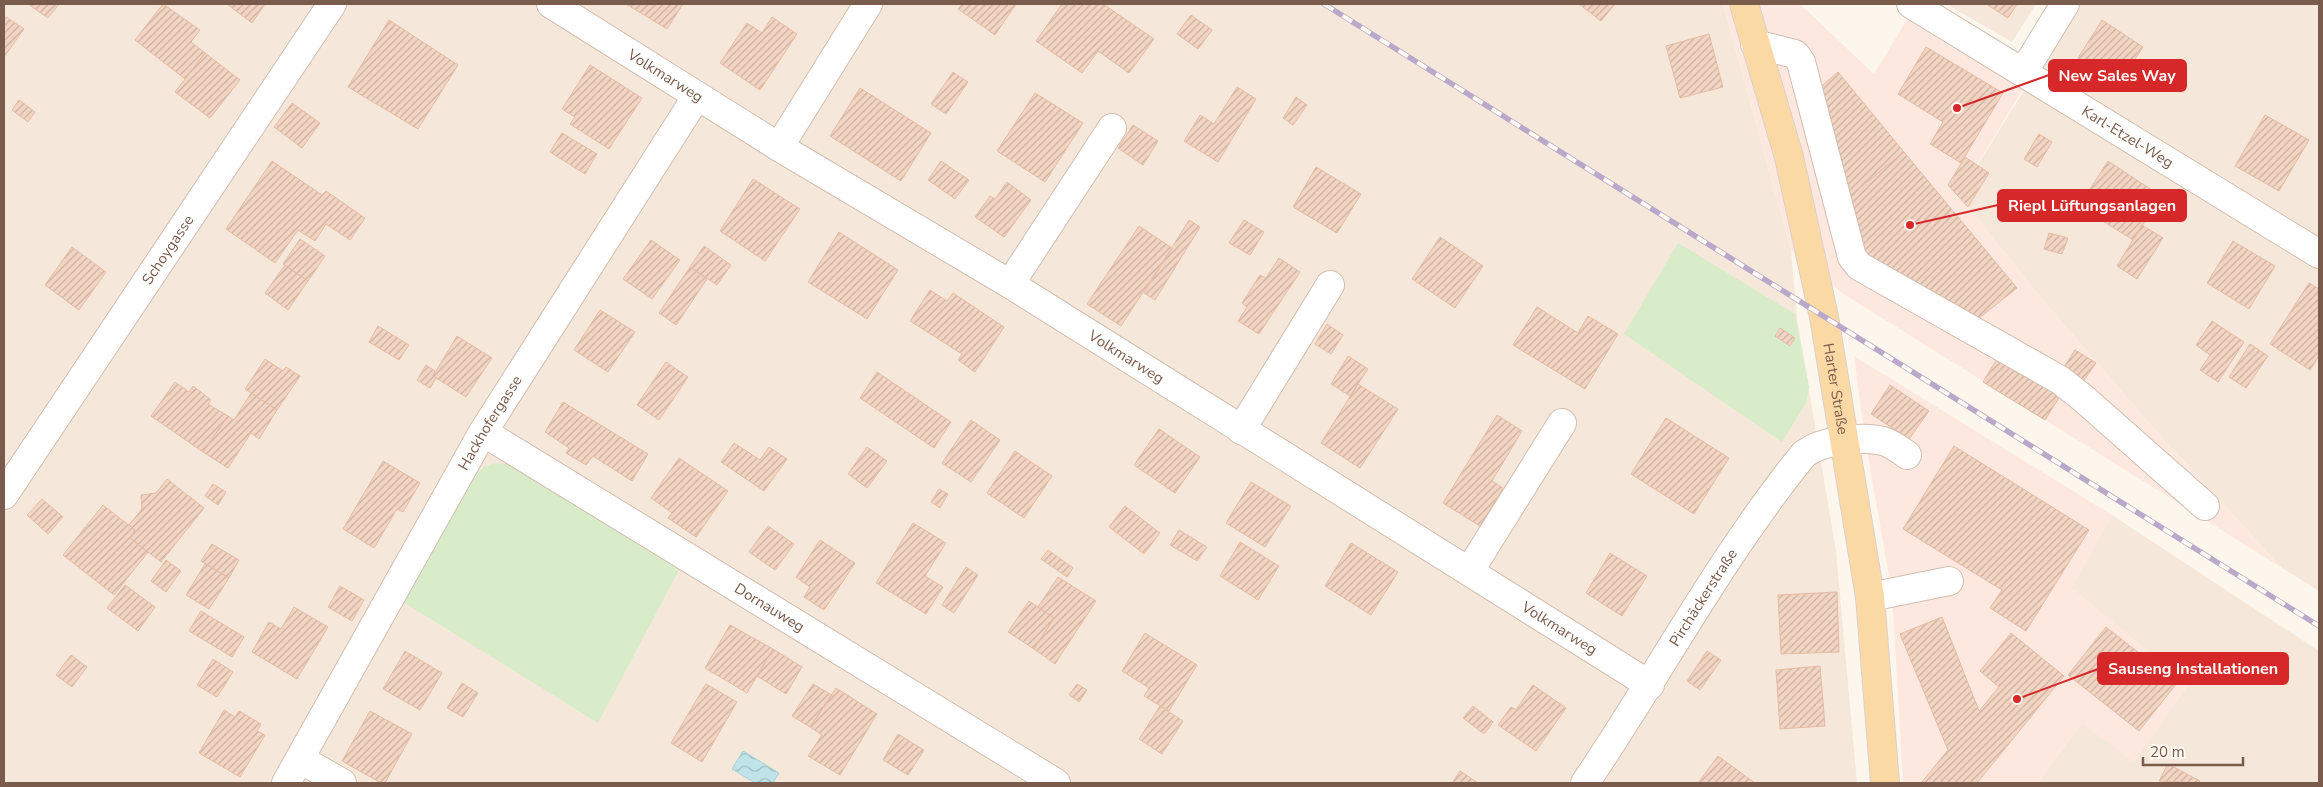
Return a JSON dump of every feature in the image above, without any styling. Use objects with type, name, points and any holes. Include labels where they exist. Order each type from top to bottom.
[{"type":"main road","name":"Harter Straße","points":[[1744,4],[1789,157],[1824,317],[1846,441],[1870,597],[1885,783]]},
{"type":"street","name":"Schoygasse","points":[[4,495],[332,4]]},
{"type":"street","name":"Volkmarweg","points":[[551,4],[779,147],[1010,284],[1650,684]]},
{"type":"street","points":[[779,147],[868,4]]},
{"type":"street","name":"Karl-Etzel-Weg","points":[[1911,4],[2024,71],[2319,254]]},
{"type":"street","points":[[2024,71],[2065,4]]},
{"type":"street","points":[[1755,44],[1795,54],[1801,62],[1852,257],[1859,266],[2060,380],[2205,506]]},
{"type":"street","name":"Hackhofergasse","points":[[286,783],[483,432],[697,96]]},
{"type":"street","points":[[1010,284],[1112,128]]},
{"type":"street","points":[[1241,430],[1330,285]]},
{"type":"street","points":[[1470,570],[1562,423]]},
{"type":"street","name":"Dornauweg","points":[[483,432],[1056,783]]},
{"type":"street","name":"Pirchäckerstraße","points":[[1586,783],[1755,518],[1799,460],[1813,447],[1865,439],[1885,442],[1907,455]]},
{"type":"street","points":[[1870,597],[1949,581]]},
{"type":"street","points":[[300,759],[342,783]]},
{"type":"shaded area","points":[[4,4],[1723,4],[1791,250],[1797,318],[1836,551],[1857,783],[4,783]]},
{"type":"shaded area","points":[[1723,4],[1800,4],[1874,74],[1908,18],[2023,89],[1977,165],[1989,173],[1968,207],[2047,305],[2163,439],[2282,568],[1842,293],[1791,250]]},
{"type":"shaded area","points":[[1946,4],[2036,4],[2012,42]]},
{"type":"shaded area","points":[[2078,4],[2319,4],[2319,591],[2282,568],[2163,439],[2047,305],[1968,207],[1977,166]]},
{"type":"shaded area","points":[[1854,356],[2112,515],[2072,588],[2189,685],[2134,762],[2082,723],[2038,783],[1903,783],[1892,593],[1865,439]]},
{"type":"shaded area","points":[[2112,515],[2319,651],[2319,783],[2038,783],[2082,723],[2071,588]]},
{"type":"green space","points":[[1678,243],[1795,314],[1809,387],[1806,403],[1782,442],[1624,334]]},
{"type":"green space","points":[[494,463],[510,464],[679,570],[598,723],[400,600],[469,481],[484,467]]},
{"type":"water","points":[[743,751],[779,773],[773,783],[755,783],[732,769]]},
{"type":"building","points":[[28,4],[59,4],[48,18]]},
{"type":"building","points":[[163,4],[200,30],[191,42],[205,53],[185,79],[135,40]]},
{"type":"building","points":[[227,4],[265,4],[252,23]]},
{"type":"building","points":[[626,4],[683,4],[667,29]]},
{"type":"building","points":[[962,4],[1016,4],[995,35],[958,9]]},
{"type":"building","points":[[1062,4],[1103,4],[1154,39],[1129,73],[1098,51],[1082,73],[1036,41]]},
{"type":"building","points":[[1579,4],[1615,4],[1601,21]]},
{"type":"building","points":[[1986,4],[2017,4],[2008,18]]},
{"type":"building","points":[[1191,15],[1212,30],[1198,49],[1177,34]]},
{"type":"building","points":[[6,17],[24,29],[4,57],[4,21]]},
{"type":"building","points":[[772,17],[797,34],[760,90],[720,63],[747,23],[762,33]]},
{"type":"building","points":[[389,20],[458,65],[418,129],[348,87]]},
{"type":"building","points":[[2102,20],[2143,47],[2119,84],[2078,58]]},
{"type":"building","points":[[1709,34],[1723,87],[1680,98],[1666,46]]},
{"type":"building","points":[[1926,47],[2003,93],[1961,163],[1930,144],[1943,122],[1898,94]]},
{"type":"building","points":[[205,53],[240,80],[210,118],[175,92]]},
{"type":"building","points":[[590,65],[642,98],[609,149],[570,124],[575,117],[562,109]]},
{"type":"building","points":[[953,72],[968,82],[946,114],[931,104]]},
{"type":"building","points":[[1838,72],[1904,152],[1847,198],[1817,90]]},
{"type":"building","points":[[1237,87],[1256,99],[1218,162],[1184,141],[1200,115],[1214,124]]},
{"type":"building","points":[[860,88],[931,133],[901,181],[830,136]]},
{"type":"building","points":[[1035,93],[1083,123],[1045,182],[997,151]]},
{"type":"building","points":[[1296,97],[1307,105],[1293,125],[1283,118]]},
{"type":"building","points":[[19,100],[35,112],[28,122],[12,110]]},
{"type":"building","points":[[292,103],[320,123],[302,148],[274,127]]},
{"type":"building","points":[[2265,115],[2309,140],[2279,191],[2235,166]]},
{"type":"building","points":[[1133,125],[1158,141],[1143,165],[1118,148]]},
{"type":"building","points":[[562,133],[597,154],[585,174],[550,152]]},
{"type":"building","points":[[2039,134],[2052,142],[2037,167],[2024,159]]},
{"type":"building","points":[[1904,152],[2017,288],[1978,319],[1862,252],[1847,198]]},
{"type":"building","points":[[1965,157],[1989,173],[1968,207],[1948,185]]},
{"type":"building","points":[[272,161],[322,195],[326,191],[365,218],[350,240],[326,224],[315,241],[298,230],[275,263],[226,229]]},
{"type":"building","points":[[941,161],[969,180],[955,199],[928,180]]},
{"type":"building","points":[[2108,161],[2161,196],[2133,240],[2079,206]]},
{"type":"building","points":[[1316,167],[1361,194],[1337,233],[1293,207]]},
{"type":"building","points":[[753,179],[800,209],[765,261],[720,231]]},
{"type":"building","points":[[1007,182],[1031,200],[1004,237],[975,217],[990,196],[995,199]]},
{"type":"building","points":[[1189,220],[1200,227],[1155,300],[1144,293]]},
{"type":"building","points":[[1244,220],[1264,232],[1250,255],[1229,243]]},
{"type":"building","points":[[2142,225],[2163,238],[2137,279],[2117,266]]},
{"type":"building","points":[[1139,226],[1172,248],[1121,326],[1087,304]]},
{"type":"building","points":[[839,232],[898,270],[867,319],[808,282]]},
{"type":"building","points":[[2049,233],[2068,238],[2062,254],[2044,249]]},
{"type":"building","points":[[1440,237],[1483,266],[1455,308],[1412,279]]},
{"type":"building","points":[[300,239],[325,256],[308,281],[283,264]]},
{"type":"building","points":[[651,240],[680,260],[652,299],[623,279]]},
{"type":"building","points":[[2233,241],[2275,266],[2249,309],[2207,283]]},
{"type":"building","points":[[704,246],[731,265],[717,285],[690,267]]},
{"type":"building","points":[[72,247],[106,272],[79,310],[45,285]]},
{"type":"building","points":[[1279,258],[1300,272],[1259,334],[1238,321],[1247,307],[1242,303],[1260,275],[1266,278]]},
{"type":"building","points":[[285,265],[308,281],[288,310],[265,293]]},
{"type":"building","points":[[690,267],[707,279],[676,325],[659,313]]},
{"type":"building","points":[[2309,283],[2319,289],[2319,356],[2310,370],[2270,344]]},
{"type":"building","points":[[930,290],[947,301],[953,293],[1004,327],[975,372],[958,360],[962,354],[910,321]]},
{"type":"building","points":[[1537,307],[1578,333],[1588,316],[1618,334],[1585,389],[1513,345]]},
{"type":"building","points":[[600,310],[635,332],[608,372],[574,350]]},
{"type":"building","points":[[2212,321],[2244,342],[2218,382],[2200,370],[2210,355],[2196,345]]},
{"type":"building","points":[[1327,324],[1343,335],[1331,354],[1315,344]]},
{"type":"building","points":[[378,326],[409,345],[399,360],[369,342]]},
{"type":"building","points":[[1780,328],[1795,338],[1790,346],[1775,336]]},
{"type":"building","points":[[457,336],[492,358],[466,397],[433,376]]},
{"type":"building","points":[[2250,344],[2268,356],[2246,388],[2229,377]]},
{"type":"building","points":[[2075,350],[2096,363],[2082,383],[2062,370]]},
{"type":"building","points":[[1348,356],[1368,369],[1350,396],[1331,384]]},
{"type":"building","points":[[1998,357],[2060,396],[2045,420],[1983,382]]},
{"type":"building","points":[[265,359],[283,371],[286,367],[300,376],[277,410],[245,389]]},
{"type":"building","points":[[666,362],[688,377],[659,420],[637,405]]},
{"type":"building","points":[[426,365],[435,371],[433,376],[436,378],[430,388],[417,380]]},
{"type":"building","points":[[877,372],[951,422],[934,448],[860,398]]},
{"type":"building","points":[[175,382],[189,392],[193,386],[211,400],[208,404],[228,416],[203,452],[151,416]]},
{"type":"building","points":[[1358,384],[1398,409],[1360,468],[1321,443]]},
{"type":"building","points":[[1890,385],[1929,411],[1909,439],[1871,414]]},
{"type":"building","points":[[251,393],[277,410],[259,439],[251,433],[228,468],[203,452],[228,416],[234,420]]},
{"type":"building","points":[[563,402],[648,454],[632,481],[593,456],[586,465],[566,453],[569,448],[545,432]]},
{"type":"building","points":[[1497,415],[1522,431],[1492,481],[1503,488],[1480,526],[1443,503]]},
{"type":"building","points":[[1666,418],[1729,458],[1694,514],[1631,474]]},
{"type":"building","points":[[971,420],[1000,440],[971,482],[942,463]]},
{"type":"building","points":[[1159,429],[1200,457],[1175,493],[1134,465]]},
{"type":"building","points":[[734,443],[760,460],[769,447],[787,459],[764,491],[721,462]]},
{"type":"building","points":[[1954,446],[2089,530],[2026,631],[1990,608],[2002,590],[1903,529]]},
{"type":"building","points":[[867,447],[887,461],[867,488],[848,474]]},
{"type":"building","points":[[1015,451],[1052,476],[1024,518],[987,493]]},
{"type":"building","points":[[679,458],[728,491],[696,537],[668,518],[672,513],[651,498]]},
{"type":"building","points":[[383,461],[420,483],[403,512],[397,509],[374,548],[343,529]]},
{"type":"building","points":[[167,479],[204,508],[161,562],[130,538],[135,530],[129,525],[142,509],[141,495],[156,493]]},
{"type":"building","points":[[1251,482],[1291,506],[1265,547],[1226,523]]},
{"type":"building","points":[[213,484],[226,492],[218,505],[205,496]]},
{"type":"building","points":[[939,489],[948,494],[940,508],[931,502]]},
{"type":"building","points":[[42,499],[63,517],[48,534],[27,515]]},
{"type":"building","points":[[103,505],[135,530],[130,538],[148,552],[114,595],[63,555]]},
{"type":"building","points":[[1125,506],[1160,533],[1144,554],[1109,527]]},
{"type":"building","points":[[913,523],[946,543],[925,576],[943,587],[926,614],[876,583]]},
{"type":"building","points":[[768,526],[794,544],[775,570],[749,552]]},
{"type":"building","points":[[1179,530],[1207,547],[1197,561],[1170,545]]},
{"type":"building","points":[[820,540],[855,563],[824,610],[804,597],[810,587],[796,577]]},
{"type":"building","points":[[1240,542],[1279,566],[1258,600],[1220,576]]},
{"type":"building","points":[[1351,543],[1398,572],[1371,615],[1325,586]]},
{"type":"building","points":[[212,544],[239,560],[229,578],[201,561]]},
{"type":"building","points":[[1048,550],[1073,568],[1067,577],[1041,559]]},
{"type":"building","points":[[1610,553],[1647,576],[1622,616],[1586,593]]},
{"type":"building","points":[[166,560],[181,571],[166,592],[151,581]]},
{"type":"building","points":[[205,564],[229,578],[209,609],[186,595]]},
{"type":"building","points":[[966,567],[978,575],[954,613],[942,605]]},
{"type":"building","points":[[1058,577],[1096,601],[1055,664],[1034,649],[1054,618],[1038,607]]},
{"type":"building","points":[[125,585],[155,607],[138,631],[107,608]]},
{"type":"building","points":[[340,586],[364,600],[352,621],[328,607]]},
{"type":"building","points":[[1837,592],[1839,652],[1781,654],[1778,595]]},
{"type":"building","points":[[1029,601],[1054,618],[1034,649],[1008,632]]},
{"type":"building","points":[[294,607],[328,627],[297,679],[252,652],[269,622],[281,629]]},
{"type":"building","points":[[201,611],[244,637],[232,657],[189,631]]},
{"type":"building","points":[[1942,617],[1979,711],[1999,687],[1980,671],[2011,633],[2064,676],[1977,783],[1921,783],[1948,750],[1900,634]]},
{"type":"building","points":[[730,625],[773,649],[747,693],[705,668]]},
{"type":"building","points":[[2106,627],[2177,683],[2139,731],[2068,675]]},
{"type":"building","points":[[1145,633],[1197,665],[1169,711],[1144,696],[1149,688],[1122,671]]},
{"type":"building","points":[[773,649],[802,667],[786,694],[757,676]]},
{"type":"building","points":[[405,651],[442,673],[420,710],[383,689]]},
{"type":"building","points":[[1707,651],[1721,660],[1700,690],[1687,681]]},
{"type":"building","points":[[71,655],[87,667],[72,687],[56,675]]},
{"type":"building","points":[[213,659],[233,672],[217,697],[197,685]]},
{"type":"building","points":[[1820,666],[1825,726],[1780,729],[1776,670]]},
{"type":"building","points":[[462,683],[478,693],[463,717],[447,708]]},
{"type":"building","points":[[706,684],[737,702],[702,762],[671,743]]},
{"type":"building","points":[[813,684],[832,695],[810,727],[792,716]]},
{"type":"building","points":[[1077,684],[1087,690],[1079,702],[1069,695]]},
{"type":"building","points":[[1533,685],[1566,708],[1536,751],[1498,725],[1511,707],[1516,710]]},
{"type":"building","points":[[836,688],[877,714],[840,775],[808,756],[822,735],[810,727]]},
{"type":"building","points":[[1160,706],[1183,721],[1162,754],[1139,739]]},
{"type":"building","points":[[1473,706],[1493,722],[1484,734],[1463,718]]},
{"type":"building","points":[[224,710],[235,717],[239,711],[261,724],[257,731],[265,735],[240,777],[199,753]]},
{"type":"building","points":[[370,711],[412,734],[385,783],[381,783],[342,761]]},
{"type":"building","points":[[898,734],[924,750],[908,775],[883,760]]},
{"type":"building","points":[[1718,756],[1755,783],[1698,783]]},
{"type":"building","points":[[2168,764],[2200,781],[2198,783],[2159,781]]},
{"type":"building","points":[[1460,771],[1478,783],[1452,783]]},
{"type":"railway","points":[[1324,4],[2319,626]]},
{"type":"place","name":"New Sales Way","points":[[1957,108]]},
{"type":"place","name":"Riepl Lüftungsanlagen","points":[[1910,225]]},
{"type":"place","name":"Sauseng Installationen","points":[[2017,699]]}]
